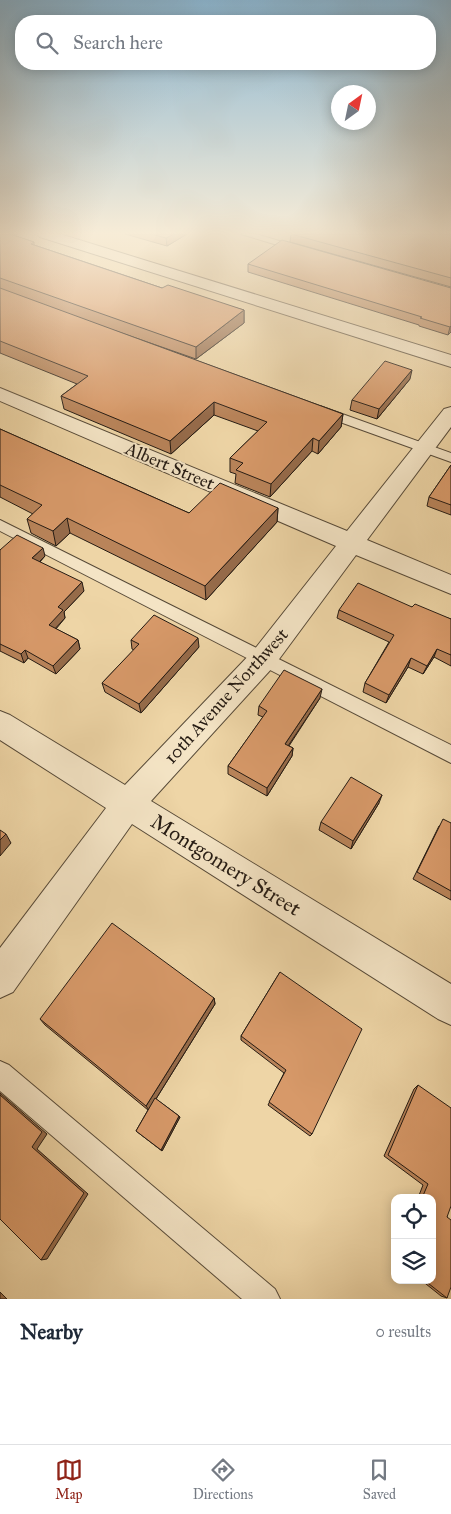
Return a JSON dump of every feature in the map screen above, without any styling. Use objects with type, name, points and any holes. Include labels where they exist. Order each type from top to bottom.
[{"type":"street","points":[[239,295],[451,361]]},
{"type":"street","name":"Albert Street","points":[[0,394],[451,585]]},
{"type":"street","name":"10th Avenue Northwest","points":[[0,979],[128,804],[264,658],[451,413]]},
{"type":"street","name":"Montgomery Street","points":[[0,724],[451,1006]]},
{"type":"lane","points":[[304,405],[451,458]]},
{"type":"lane","points":[[0,525],[451,754]]},
{"type":"lane","points":[[0,1074],[265,1299]]},
{"type":"building","points":[[0,295],[18,295],[343,414],[319,441],[313,438],[271,484],[236,470],[243,463],[230,458],[267,422],[214,402],[170,441],[61,396],[88,376],[0,341]]},
{"type":"building","points":[[47,295],[197,295],[244,310],[196,347]]},
{"type":"building","points":[[349,295],[451,295],[450,327],[420,318],[422,317]]},
{"type":"building","points":[[385,361],[412,370],[379,409],[352,400]]},
{"type":"building","points":[[0,429],[189,513],[220,483],[278,508],[205,586],[67,518],[53,531],[27,519],[42,505],[0,485]]},
{"type":"building","points":[[451,465],[451,505],[429,497]]},
{"type":"building","points":[[17,535],[43,548],[32,558],[82,582],[58,607],[63,610],[49,625],[78,640],[53,666],[25,650],[21,654],[0,644],[0,550]]},
{"type":"building","points":[[358,583],[412,607],[415,604],[451,619],[451,655],[437,649],[427,666],[411,658],[389,695],[365,683],[394,635],[339,610]]},
{"type":"building","points":[[154,615],[198,638],[139,704],[102,683],[139,644],[131,640]]},
{"type":"building","points":[[284,670],[322,689],[285,744],[293,748],[267,788],[228,766],[267,711],[259,706]]},
{"type":"building","points":[[351,777],[382,795],[353,841],[321,822]]},
{"type":"building","points":[[443,819],[451,823],[451,891],[417,872]]},
{"type":"building","points":[[0,830],[6,834],[0,840]]},
{"type":"building","points":[[112,923],[214,998],[146,1106],[40,1019]]},
{"type":"building","points":[[280,972],[362,1029],[312,1134],[269,1102],[286,1070],[241,1036]]},
{"type":"building","points":[[418,1085],[451,1108],[451,1206],[447,1217],[451,1220],[451,1287],[447,1298],[429,1284],[436,1284],[436,1194],[424,1194],[428,1184],[388,1155]]},
{"type":"building","points":[[0,1095],[42,1132],[32,1147],[84,1193],[41,1260],[0,1219]]},
{"type":"building","points":[[155,1098],[179,1116],[161,1150],[136,1131]]}]
